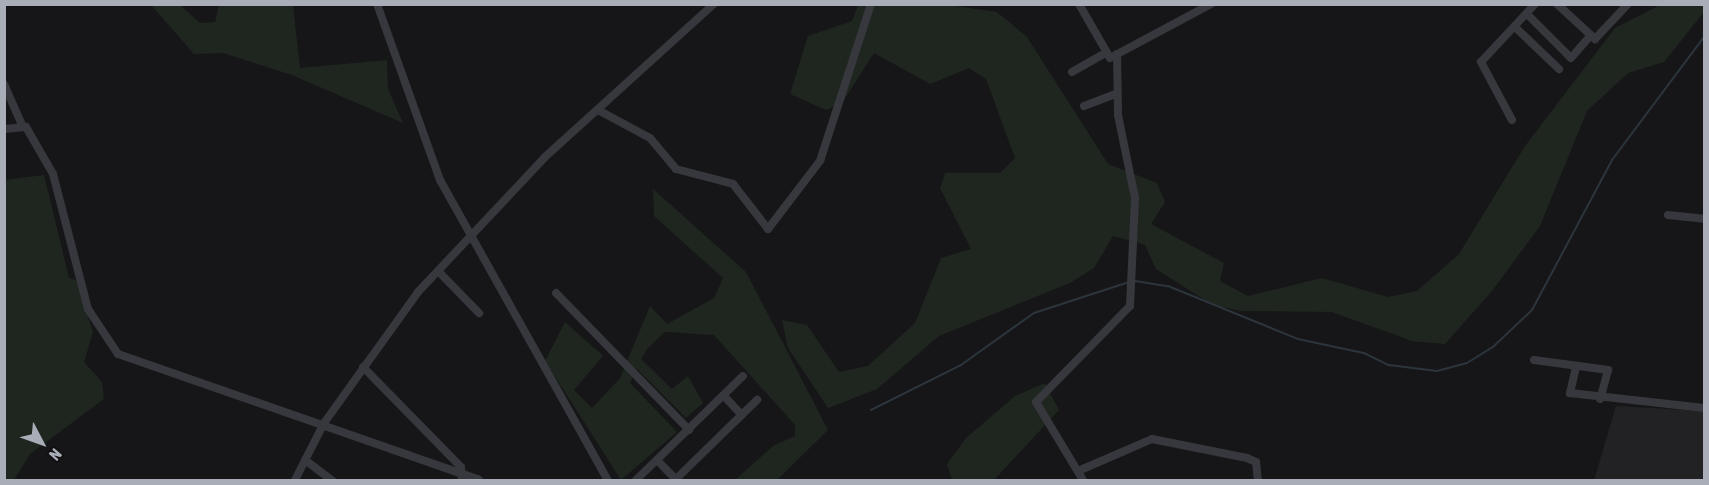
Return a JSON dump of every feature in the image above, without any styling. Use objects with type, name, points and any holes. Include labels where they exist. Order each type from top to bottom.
[{"type":"street","points":[[377,4],[440,180],[608,480]]},
{"type":"street","points":[[295,480],[324,423],[363,367],[438,271],[598,110],[714,4]]},
{"type":"street","points":[[598,110],[650,138],[676,169],[733,184],[768,229],[820,161],[871,4]]},
{"type":"street","points":[[1079,4],[1110,58],[1207,6]]},
{"type":"street","points":[[1512,120],[1481,62],[1535,4]]},
{"type":"street","points":[[1557,4],[1595,39],[1628,4]]},
{"type":"street","points":[[1527,14],[1571,58],[1591,35]]},
{"type":"street","points":[[1515,27],[1559,69]]},
{"type":"street","points":[[1072,72],[1107,52]]},
{"type":"street","points":[[1083,480],[1036,402],[1130,306],[1136,198],[1115,94],[1117,54]]},
{"type":"street","points":[[4,84],[22,125],[62,196],[88,309],[118,354],[324,423],[462,478],[479,480]]},
{"type":"street","points":[[1084,106],[1115,94]]},
{"type":"street","points":[[4,129],[22,125]]},
{"type":"street","points":[[1668,214],[1704,219]]},
{"type":"street","points":[[438,271],[479,313]]},
{"type":"street","points":[[556,293],[689,430]]},
{"type":"street","points":[[1534,360],[1608,370],[1600,399]]},
{"type":"street","points":[[363,367],[462,478]]},
{"type":"street","points":[[1576,367],[1570,393],[1600,399],[1704,408]]},
{"type":"street","points":[[636,480],[743,376]]},
{"type":"street","points":[[724,396],[742,415]]},
{"type":"street","points":[[657,460],[675,480],[757,400]]},
{"type":"street","points":[[1078,471],[1152,439],[1247,458],[1256,462],[1257,480]]},
{"type":"street","points":[[305,460],[332,480]]},
{"type":"shaded area","points":[[151,5],[180,5],[200,23],[215,22],[219,5],[293,5],[300,68],[387,60],[388,89],[403,123],[292,75],[223,53],[194,54]]},
{"type":"shaded area","points":[[858,5],[948,5],[997,12],[1027,37],[1108,164],[1157,183],[1165,202],[1151,224],[1224,263],[1220,281],[1248,296],[1322,278],[1388,297],[1417,291],[1459,254],[1525,146],[1615,28],[1660,5],[1704,5],[1704,12],[1664,62],[1628,73],[1587,111],[1540,226],[1492,291],[1445,344],[1412,341],[1332,312],[1240,311],[1211,304],[1156,269],[1145,245],[1113,236],[1094,268],[1070,283],[939,336],[877,389],[828,408],[788,348],[782,320],[807,325],[839,372],[868,366],[915,323],[941,258],[971,249],[940,188],[945,173],[1000,173],[1015,158],[986,79],[969,68],[930,84],[874,53],[842,103],[826,110],[790,94],[808,36],[852,21]]},
{"type":"shaded area","points":[[44,175],[69,278],[76,280],[93,332],[84,362],[102,382],[104,399],[30,454],[14,480],[4,480],[4,180]]},
{"type":"shaded area","points":[[653,189],[746,272],[828,430],[777,480],[735,480],[773,446],[795,436],[795,425],[714,335],[665,332],[647,349],[641,359],[672,389],[688,376],[703,403],[686,418],[636,368],[630,383],[677,432],[621,480],[545,361],[565,322],[603,356],[574,390],[592,408],[620,378],[650,306],[667,324],[714,298],[723,278],[654,216]]},
{"type":"shaded area","points":[[1045,383],[1059,410],[994,480],[952,480],[947,464],[966,438],[1015,396]]},
{"type":"shaded area","points":[[1616,406],[1704,411],[1704,480],[1594,480]]},
{"type":"waterway","points":[[1135,281],[1168,286],[1298,339],[1364,353],[1389,365],[1437,371],[1467,363],[1494,346],[1532,310],[1612,160],[1704,37]]},
{"type":"waterway","points":[[871,410],[961,365],[1034,313],[1129,282]]}]
